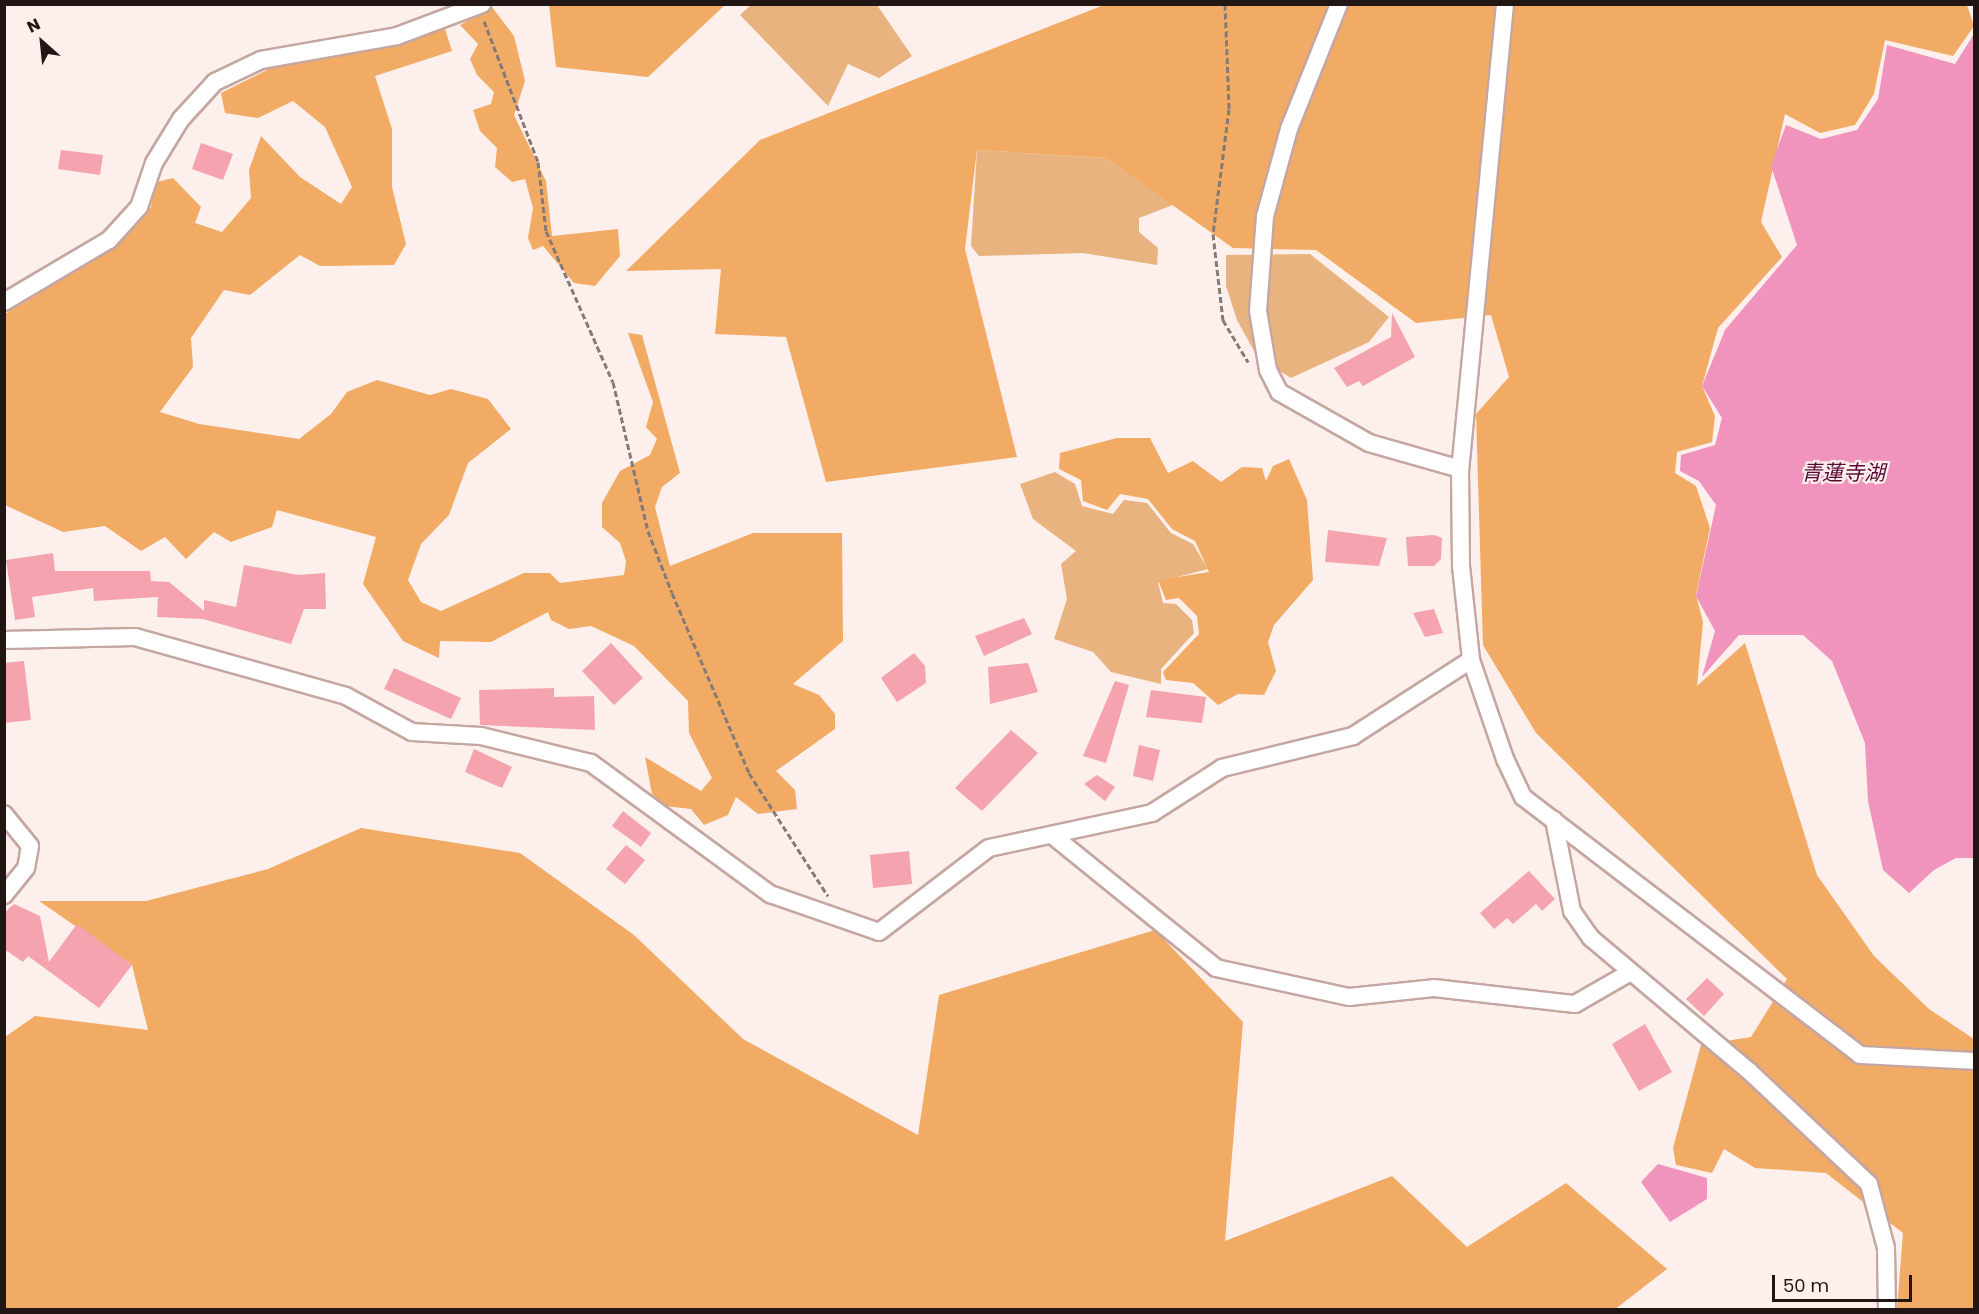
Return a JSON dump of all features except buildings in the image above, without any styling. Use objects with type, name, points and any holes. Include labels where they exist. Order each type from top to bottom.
[{"type":"street","points":[[1339,4],[1289,129],[1265,216],[1258,311],[1268,370],[1279,392],[1369,443],[1460,469]]},
{"type":"street","points":[[1505,4],[1460,469],[1461,566],[1471,660],[1523,797],[1860,1055],[1974,1061]]},
{"type":"street","points":[[4,302],[109,240],[139,207],[154,163],[181,119],[215,82],[261,60],[397,36],[480,6]]},
{"type":"street","points":[[4,640],[135,637],[346,696],[412,732],[481,735],[591,763],[770,894],[879,932],[990,848],[1152,813],[1222,768],[1353,736],[1471,660]]},
{"type":"street","points":[[4,814],[30,846],[26,868],[4,895]]},
{"type":"street","points":[[1554,819],[1572,911],[1629,973],[1749,1071],[1869,1184],[1887,1248],[1887,1310]]},
{"type":"street","points":[[1052,835],[1216,968],[1349,997],[1434,988],[1575,1004],[1629,973]]},
{"type":"path","points":[[1225,4],[1229,109],[1213,234],[1216,291],[1223,320],[1255,371]]},
{"type":"path","points":[[480,6],[504,62],[538,162],[546,231],[613,382],[648,531],[672,593],[749,773],[843,920]]},
{"type":"shaded area","points":[[549,4],[725,5],[648,77],[556,67]]},
{"type":"shaded area","points":[[751,5],[877,5],[912,56],[879,78],[848,64],[828,106],[740,15]]},
{"type":"shaded area","points":[[1104,5],[1967,5],[1974,26],[1953,56],[1885,40],[1874,94],[1855,125],[1820,133],[1785,114],[1761,222],[1782,257],[1718,328],[1702,386],[1715,416],[1712,442],[1677,452],[1675,473],[1696,486],[1710,528],[1696,595],[1703,622],[1697,686],[1745,643],[1817,875],[1874,956],[1929,1009],[1974,1039],[1974,1309],[1897,1309],[1903,1233],[1826,1173],[1755,1168],[1724,1149],[1712,1173],[1676,1165],[1673,1148],[1701,1045],[1751,1037],[1787,979],[1536,733],[1483,645],[1476,414],[1509,377],[1491,315],[1416,323],[1316,250],[1233,248],[1106,158],[977,150],[965,249],[1017,457],[826,482],[786,337],[715,334],[721,269],[626,271],[760,140]]},
{"type":"shaded area","points":[[492,7],[514,36],[525,81],[514,115],[546,181],[552,236],[618,229],[620,256],[595,286],[574,283],[543,246],[533,250],[528,238],[533,208],[525,179],[512,182],[495,167],[497,148],[480,131],[473,110],[491,104],[494,92],[477,75],[470,59],[478,44],[460,25]]},
{"type":"shaded area","points":[[440,13],[452,51],[375,76],[392,129],[392,187],[406,244],[394,265],[320,266],[300,255],[250,295],[224,290],[191,338],[193,367],[160,412],[199,424],[299,439],[331,414],[347,392],[377,380],[430,395],[451,389],[488,399],[511,429],[468,463],[449,515],[421,544],[408,580],[421,602],[441,611],[524,573],[550,573],[560,583],[624,575],[626,561],[620,543],[602,527],[602,503],[620,471],[650,455],[657,439],[646,427],[653,402],[628,333],[642,335],[680,473],[662,487],[655,507],[670,566],[753,533],[842,533],[843,641],[793,684],[819,695],[835,714],[835,729],[776,771],[795,790],[797,809],[758,814],[736,797],[728,815],[704,825],[691,809],[665,806],[652,794],[645,757],[701,791],[712,778],[689,733],[688,701],[634,646],[591,626],[569,629],[551,620],[548,612],[491,642],[440,641],[439,658],[403,641],[363,584],[376,537],[277,510],[272,527],[231,542],[214,532],[186,559],[165,537],[141,551],[105,526],[63,532],[5,505],[5,314],[112,249],[151,207],[153,183],[173,178],[201,207],[195,223],[222,232],[251,198],[249,170],[261,136],[300,177],[341,204],[352,187],[325,127],[293,101],[258,118],[225,113],[221,93],[269,69]]},
{"type":"shaded area","points":[[977,150],[1106,158],[1173,205],[1139,218],[1139,232],[1158,248],[1157,265],[1083,253],[979,256],[971,246]]},
{"type":"shaded area","points":[[1310,254],[1389,317],[1369,342],[1291,378],[1258,358],[1237,320],[1226,286],[1226,255]]},
{"type":"shaded area","points":[[1117,438],[1150,438],[1168,473],[1193,461],[1221,482],[1242,467],[1262,468],[1266,481],[1273,466],[1289,459],[1307,500],[1313,580],[1274,625],[1268,642],[1276,671],[1264,695],[1238,694],[1218,705],[1193,683],[1166,680],[1163,672],[1199,634],[1197,616],[1179,598],[1166,600],[1158,580],[1209,572],[1195,541],[1172,529],[1148,499],[1120,494],[1107,510],[1083,501],[1081,480],[1059,469],[1060,453]]},
{"type":"shaded area","points":[[1055,472],[1075,484],[1082,506],[1113,514],[1124,500],[1147,503],[1171,533],[1193,544],[1208,569],[1158,582],[1163,603],[1176,604],[1192,620],[1194,633],[1161,669],[1161,684],[1111,672],[1093,652],[1054,639],[1067,599],[1061,564],[1076,551],[1033,519],[1020,484]]},
{"type":"shaded area","points":[[361,828],[520,853],[634,935],[743,1039],[918,1135],[939,995],[1155,930],[1243,1022],[1225,1241],[1392,1176],[1467,1247],[1566,1183],[1667,1269],[1614,1310],[5,1309],[5,1037],[35,1016],[148,1030],[132,965],[39,901],[146,901],[268,869]]},
{"type":"water","name":"青蓮寺湖","points":[[1974,34],[1974,858],[1956,858],[1934,870],[1909,893],[1883,870],[1868,801],[1865,743],[1832,661],[1803,635],[1739,635],[1702,677],[1715,631],[1696,596],[1716,505],[1699,481],[1680,471],[1681,455],[1715,445],[1722,418],[1702,386],[1725,330],[1797,245],[1771,166],[1786,125],[1821,139],[1857,130],[1878,99],[1887,45],[1955,64]]},
{"type":"water","points":[[1658,1164],[1707,1178],[1707,1199],[1670,1222],[1641,1182]]}]
